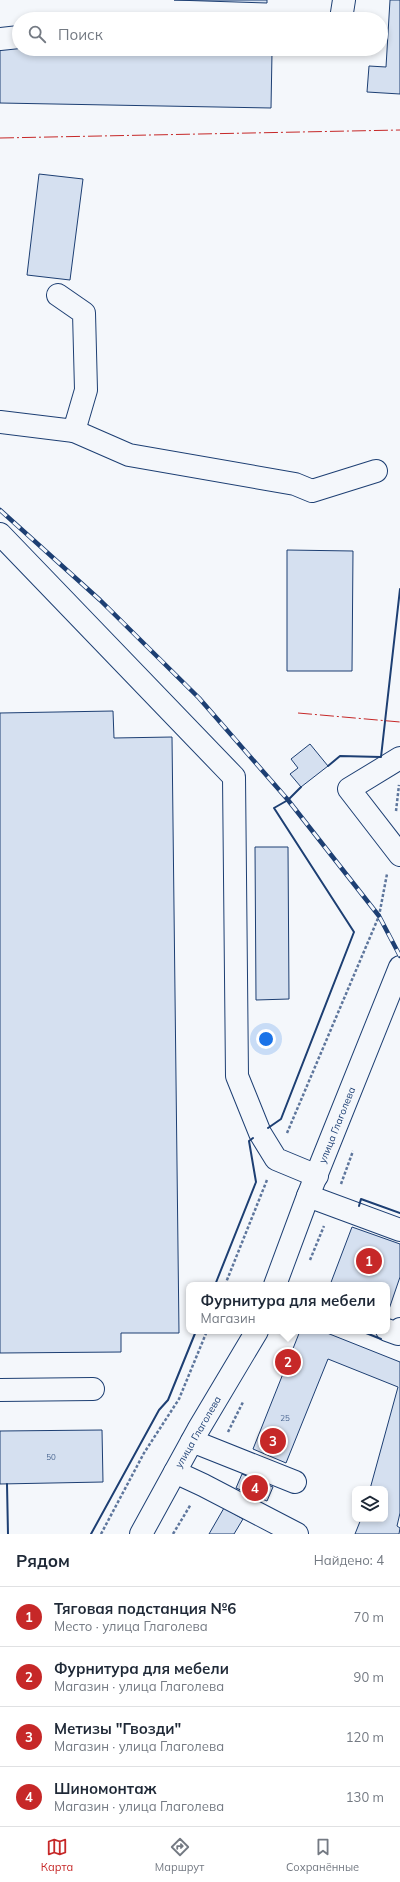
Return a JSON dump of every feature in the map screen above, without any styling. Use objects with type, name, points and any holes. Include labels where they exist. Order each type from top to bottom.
[{"type":"main road","points":[[343,12],[344,0]]},
{"type":"main road","points":[[0,38],[12,37]]},
{"type":"main road","points":[[58,294],[84,313],[86,390],[74,431]]},
{"type":"main road","points":[[0,422],[74,431],[129,455],[295,484],[312,491],[376,471]]},
{"type":"main road","points":[[0,534],[234,777],[237,1076],[260,1133],[276,1159],[317,1176]]},
{"type":"main road","points":[[396,850],[349,789],[400,758]]},
{"type":"main road","name":"улица Глаголева","points":[[276,1282],[308,1196],[400,966]]},
{"type":"main road","points":[[308,1196],[400,1230]]},
{"type":"main road","points":[[390,1331],[398,1334],[400,1329]]},
{"type":"main road","name":"улица Глаголева","points":[[141,1534],[192,1441],[256,1334]]},
{"type":"main road","points":[[0,1390],[93,1389]]},
{"type":"main road","points":[[192,1441],[295,1482]]},
{"type":"main road","points":[[175,1472],[223,1495],[297,1534]]},
{"type":"path","points":[[226,1282],[276,1159],[379,916],[396,850],[399,781]]},
{"type":"path","points":[[101,1534],[144,1452],[179,1399],[206,1334]]},
{"type":"building","points":[[174,0],[267,0],[267,3]]},
{"type":"building","points":[[390,0],[400,0],[400,94],[367,92],[369,66],[386,67],[387,56],[388,56]]},
{"type":"building","points":[[0,48],[12,48],[12,56],[272,56],[271,108],[0,103]]},
{"type":"building","points":[[39,174],[83,179],[70,280],[27,275]]},
{"type":"building","points":[[287,550],[353,551],[352,671],[287,671]]},
{"type":"building","points":[[113,711],[114,738],[172,737],[179,1333],[121,1333],[121,1352],[0,1353],[0,713]]},
{"type":"building","points":[[310,744],[328,766],[301,787],[290,774],[298,768],[291,759]]},
{"type":"building","points":[[255,847],[288,847],[289,999],[256,1000]]},
{"type":"building","points":[[352,1227],[400,1244],[400,1277],[390,1306],[390,1282],[331,1282]]},
{"type":"building","points":[[299,1334],[330,1334],[400,1362],[400,1513],[397,1526],[400,1528],[399,1534],[355,1534],[360,1522],[388,1522],[388,1486],[371,1486],[398,1387],[328,1359],[286,1463],[253,1449]]},
{"type":"building","points":[[102,1430],[103,1482],[0,1484],[0,1431]]},
{"type":"building","points":[[242,1474],[273,1487],[267,1501],[236,1488]]},
{"type":"building","points":[[224,1508],[243,1519],[234,1534],[209,1534]]},
{"type":"railway","points":[[0,510],[100,600],[199,698],[288,800],[379,916],[400,956]]},
{"type":"wall","points":[[328,766],[340,756],[381,757],[400,589]]},
{"type":"wall","points":[[268,1128],[281,1119],[354,932],[274,808],[288,800],[301,787]]},
{"type":"wall","points":[[216,1282],[256,1182],[249,1141],[253,1138]]},
{"type":"wall","points":[[359,1206],[361,1199],[400,1213]]},
{"type":"wall","points":[[91,1534],[159,1410],[168,1400],[195,1334]]},
{"type":"wall","points":[[368,1334],[381,1339]]},
{"type":"wall","points":[[7,1484],[8,1534]]},
{"type":"power","points":[[0,138],[400,130]]},
{"type":"power","points":[[298,713],[400,722]]},
{"type":"place","name":"Тяговая подстанция №6","points":[[369,1261]]},
{"type":"place","name":"Фурнитура для мебели","points":[[288,1362]]},
{"type":"place","name":"Метизы \"Гвозди\"","points":[[273,1441]]},
{"type":"place","name":"Шиномонтаж","points":[[255,1488]]}]
